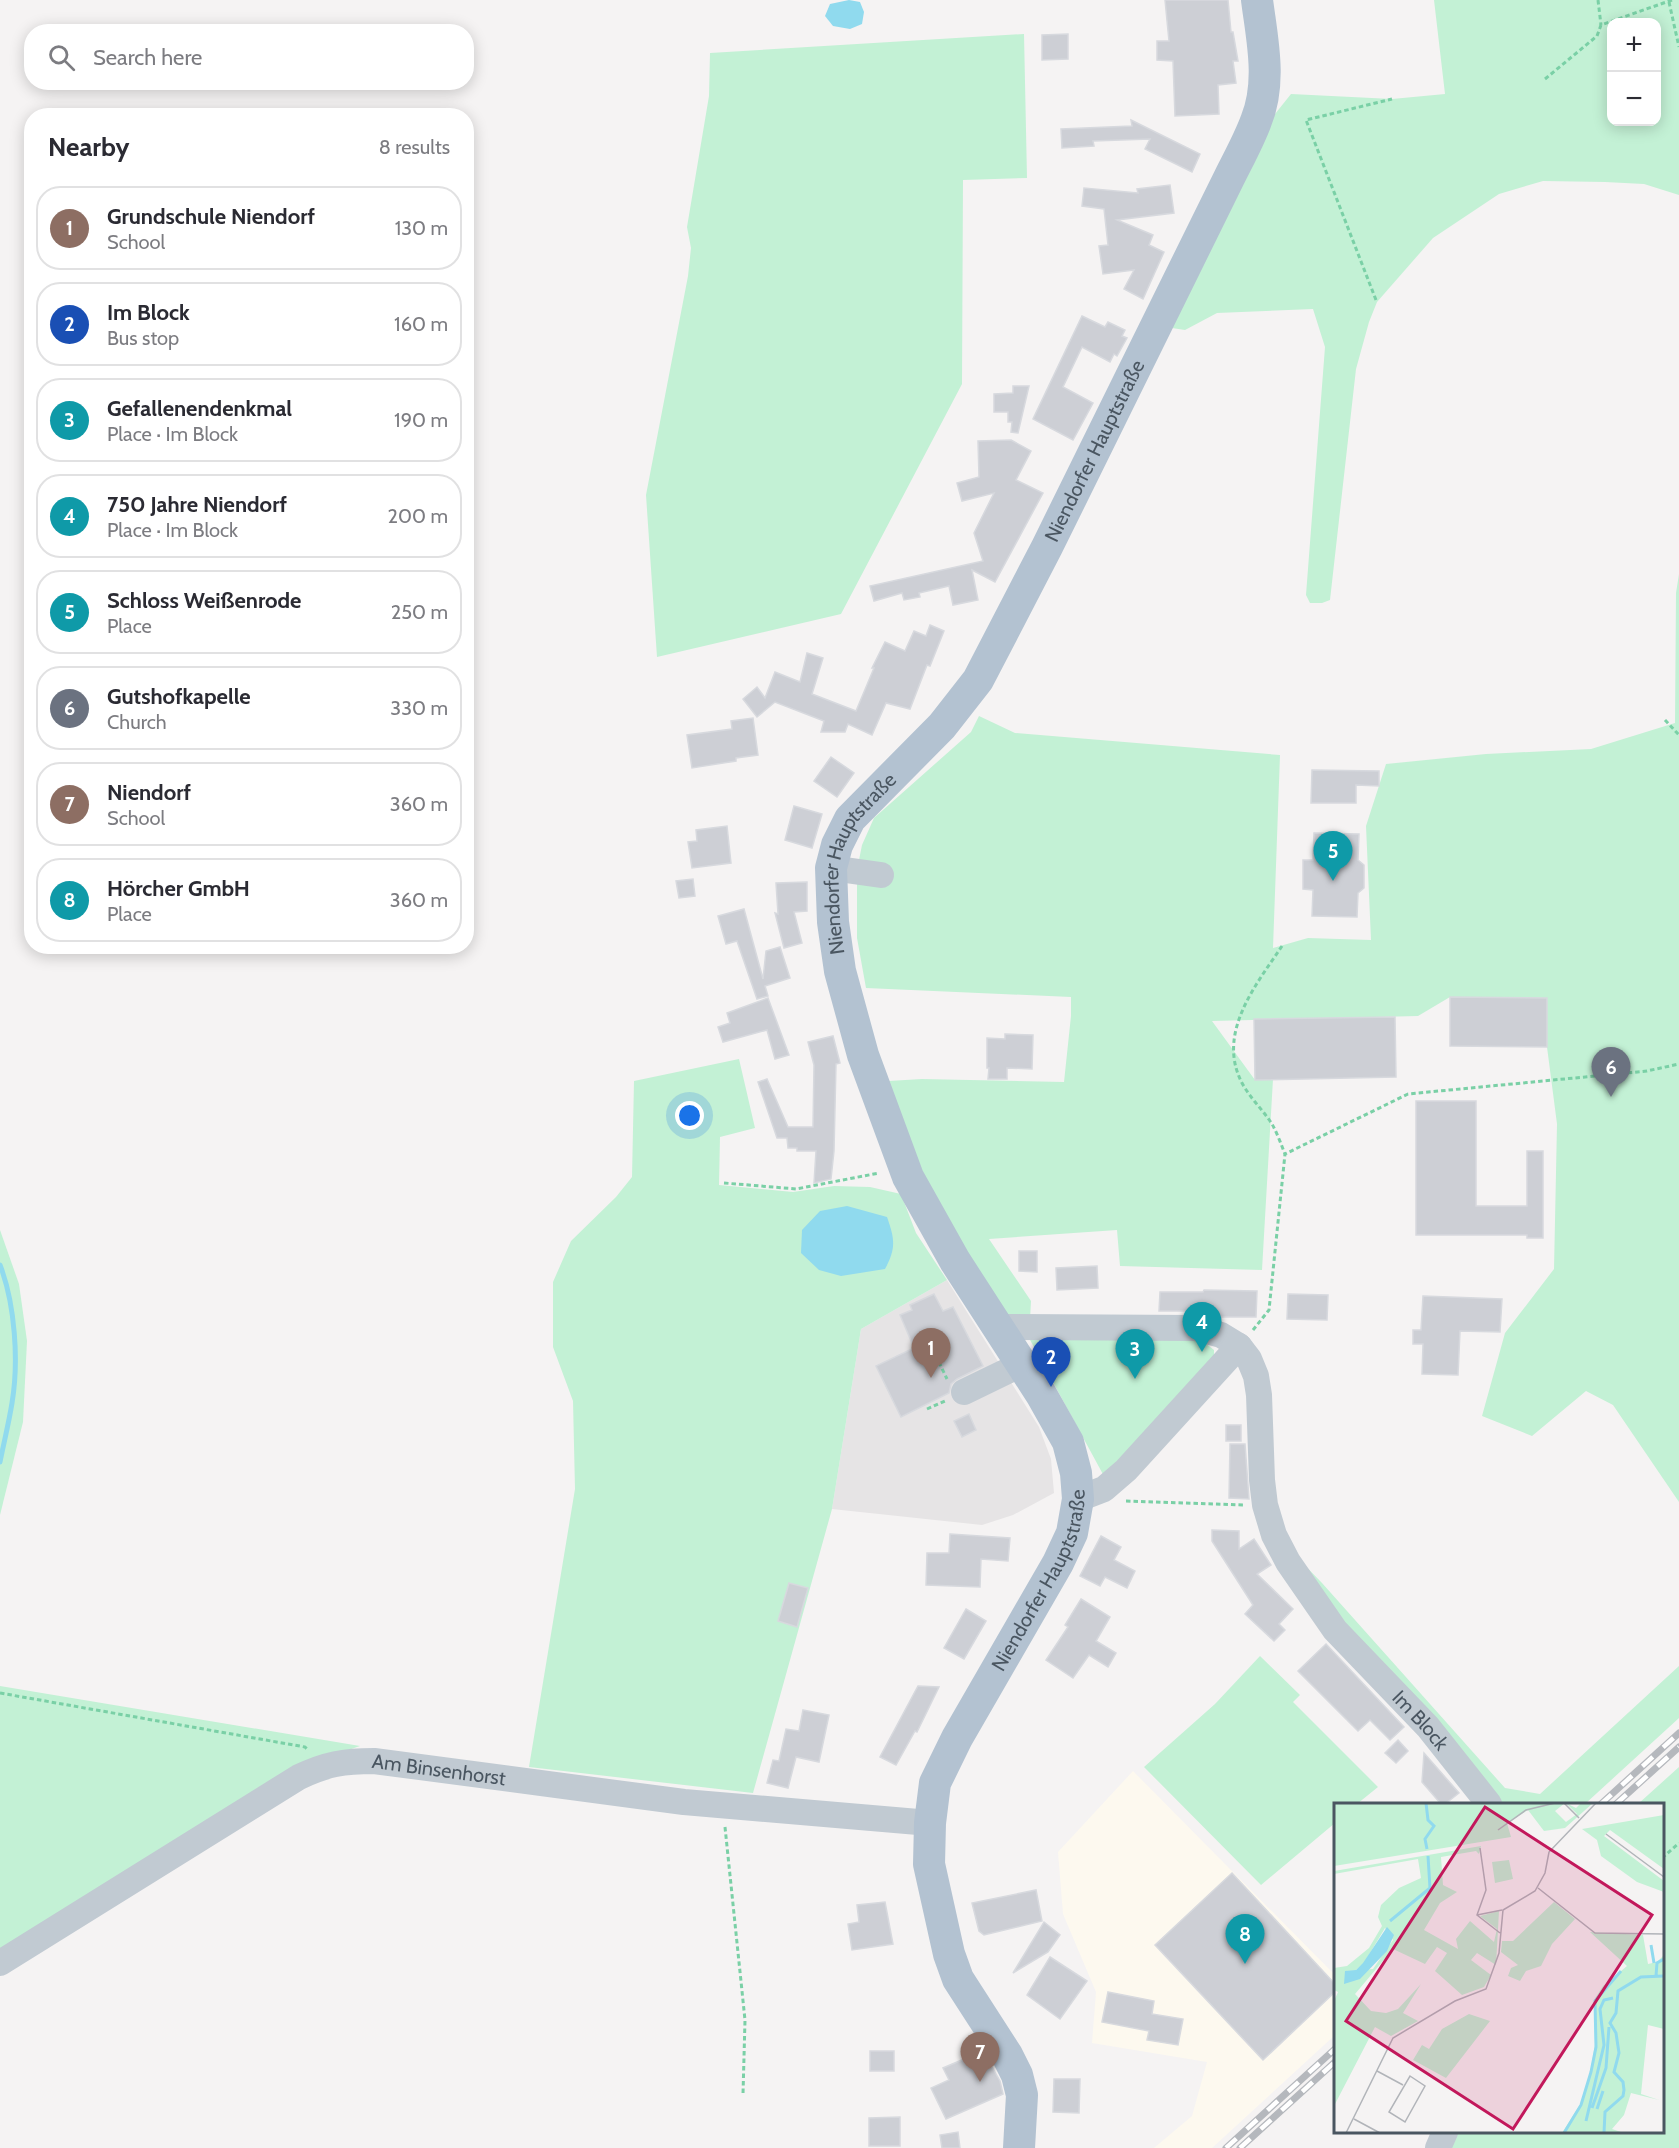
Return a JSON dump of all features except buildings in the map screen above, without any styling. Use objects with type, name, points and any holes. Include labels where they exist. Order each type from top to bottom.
[{"type":"main road","name":"Niendorfer Hauptstraße","points":[[1019,2148],[1022,2095],[1017,2075],[958,1979],[949,1954],[929,1864],[930,1822],[935,1783],[957,1737],[1058,1563],[1071,1533],[1078,1499],[1076,1473],[1068,1442],[1022,1364],[931,1220],[905,1168],[863,1054],[840,971],[833,922],[831,868],[837,844],[850,819],[942,726],[978,680],[1214,208],[1257,119],[1264,91],[1266,62],[1257,0]]},
{"type":"street","points":[[831,868],[881,875]]},
{"type":"street","points":[[998,1327],[1195,1328],[1221,1335],[1239,1346],[1126,1470],[1104,1489],[1078,1499]]},
{"type":"street","name":"Im Block","points":[[1239,1346],[1250,1359],[1256,1376],[1265,1505],[1274,1535],[1288,1562],[1335,1630],[1428,1727],[1488,1803]]},
{"type":"street","points":[[957,1389],[1022,1364]]},
{"type":"street","name":"Am Binsenhorst","points":[[0,1963],[299,1777],[323,1766],[346,1761],[374,1761],[684,1802],[930,1822]]},
{"type":"street","points":[[1438,2148],[1445,2133]]},
{"type":"path","points":[[1545,79],[1597,36],[1601,25],[1598,0]]},
{"type":"path","points":[[1601,25],[1671,1],[1679,47]]},
{"type":"path","points":[[1376,300],[1306,120],[1392,99]]},
{"type":"path","points":[[1665,720],[1679,735]]},
{"type":"path","points":[[1239,1346],[1269,1310],[1285,1154],[1272,1125],[1242,1084],[1234,1060],[1237,1026],[1246,1000],[1282,946]]},
{"type":"path","points":[[1285,1154],[1408,1094],[1647,1071],[1679,1064]]},
{"type":"path","points":[[724,1183],[796,1189],[905,1168]]},
{"type":"path","points":[[926,1335],[957,1389]]},
{"type":"path","points":[[1124,1500],[1265,1505]]},
{"type":"path","points":[[0,1693],[305,1747],[323,1766]]},
{"type":"path","points":[[723,1805],[745,2020],[743,2094]]},
{"type":"path","points":[[1664,1856],[1679,1843]]},
{"type":"shaded area","points":[[947,1280],[1039,1427],[1051,1459],[1054,1493],[1013,1515],[982,1525],[832,1509],[861,1329]]},
{"type":"shaded area","points":[[1133,1771],[1334,1974],[1334,2036],[1212,2148],[1154,2148],[1192,2116],[1207,2062],[1092,2043],[1096,1992],[1063,1914],[1058,1852]]},
{"type":"green space","points":[[1434,0],[1679,0],[1679,195],[1644,184],[1543,181],[1499,194],[1433,238],[1377,302],[1369,322],[1356,369],[1330,600],[1310,603],[1306,595],[1325,347],[1313,309],[1217,313],[1185,330],[1172,328],[1275,114],[1291,94],[1392,99],[1445,94]]},
{"type":"green space","points":[[1024,34],[1027,178],[963,180],[962,384],[841,614],[657,657],[646,495],[688,276],[691,248],[687,227],[709,96],[710,53]]},
{"type":"green space","points":[[1679,574],[1679,1502],[1613,1405],[1586,1391],[1532,1436],[1482,1416],[1505,1333],[1554,1269],[1557,1124],[1547,1047],[1547,998],[1450,997],[1418,1016],[1212,1021],[1255,1080],[1273,1079],[1262,1270],[1120,1266],[1117,1230],[989,1239],[1031,1301],[1029,1338],[998,1316],[872,1082],[922,1079],[1064,1082],[1071,997],[866,988],[857,938],[857,870],[862,845],[874,818],[971,732],[979,716],[1015,733],[1280,755],[1273,948],[1308,938],[1371,940],[1366,826],[1386,764],[1486,754],[1591,749],[1675,723],[1676,593]]},
{"type":"green space","points":[[739,1059],[755,1128],[720,1137],[719,1185],[793,1192],[834,1186],[870,1187],[901,1194],[916,1233],[947,1280],[861,1329],[832,1509],[753,1793],[529,1767],[575,1489],[573,1401],[553,1347],[553,1282],[571,1241],[616,1197],[632,1177],[634,1081]]},
{"type":"green space","points":[[0,1230],[19,1284],[27,1341],[23,1422],[0,1515]]},
{"type":"green space","points":[[1029,1338],[1200,1339],[1214,1350],[1214,1366],[1105,1478]]},
{"type":"green space","points":[[1289,1549],[1505,1788],[1540,1794],[1679,1666],[1679,1718],[1586,1803],[1498,1803],[1339,1625]]},
{"type":"green space","points":[[1260,1656],[1300,1695],[1293,1702],[1378,1787],[1358,1803],[1334,1803],[1334,1824],[1261,1885],[1144,1767],[1215,1704]]},
{"type":"green space","points":[[0,1686],[360,1746],[319,1760],[0,1955]]},
{"type":"green space","points":[[1679,1767],[1679,2148],[1445,2148],[1445,2133],[1664,2133],[1664,1803],[1639,1803]]},
{"type":"water","points":[[849,0],[860,2],[864,12],[862,24],[850,29],[833,26],[825,16],[830,4]]},
{"type":"water","points":[[847,1206],[887,1217],[893,1244],[885,1269],[841,1276],[819,1270],[801,1253],[802,1230],[820,1211]]},
{"type":"waterway","points":[[0,1265],[9,1297],[15,1351],[12,1403],[0,1462]]},
{"type":"railway","points":[[1602,1803],[1679,1733]]},
{"type":"railway","points":[[1617,1803],[1679,1747]]},
{"type":"railway","points":[[1226,2148],[1334,2050]]},
{"type":"railway","points":[[1240,2148],[1334,2063]]},
{"type":"place","name":"Schloss Weißenrode","points":[[1333,881]]},
{"type":"place","name":"Gutshofkapelle","points":[[1611,1097]]},
{"type":"place","name":"750 Jahre Niendorf","points":[[1202,1352]]},
{"type":"place","name":"Grundschule Niendorf","points":[[931,1378]]},
{"type":"place","name":"Gefallenendenkmal","points":[[1135,1379]]},
{"type":"place","name":"Im Block","points":[[1051,1387]]},
{"type":"place","name":"Hörcher GmbH","points":[[1245,1964]]},
{"type":"place","name":"Niendorf","points":[[980,2082]]}]
